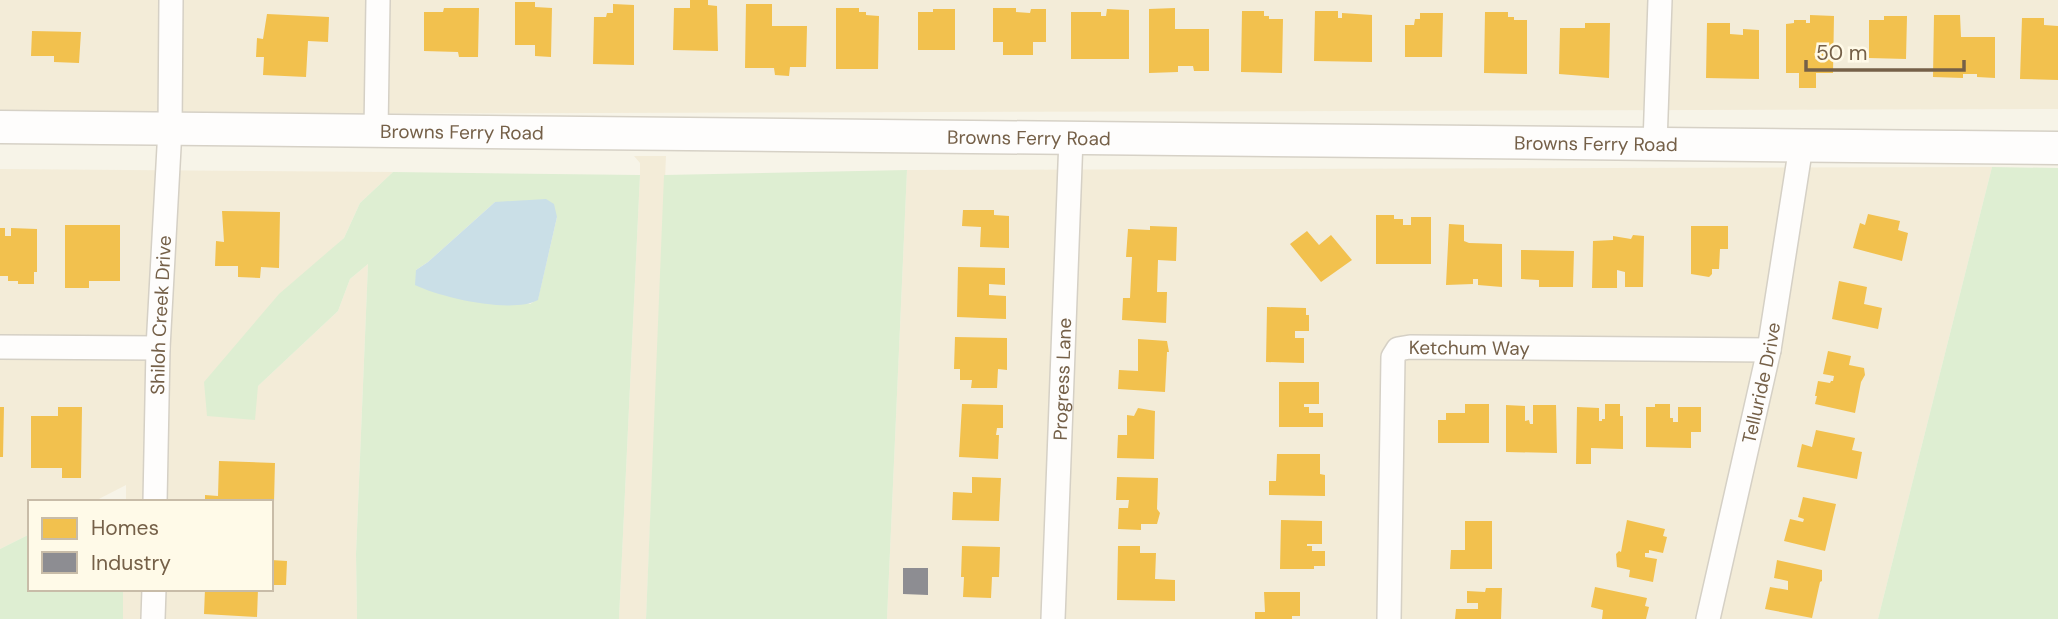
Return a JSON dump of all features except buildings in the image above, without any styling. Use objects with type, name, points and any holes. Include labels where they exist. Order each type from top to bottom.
[{"type":"street","name":"Shiloh Creek Drive","points":[[155,500],[158,348],[170,129],[171,0]]},
{"type":"street","points":[[376,131],[378,0]]},
{"type":"street","points":[[1656,144],[1660,0]]},
{"type":"street","name":"Browns Ferry Road","points":[[0,127],[2058,148]]},
{"type":"street","name":"Progress Lane","points":[[1053,619],[1071,138]]},
{"type":"street","name":"Telluride Drive","points":[[1708,619],[1769,350],[1801,146]]},
{"type":"street","points":[[0,347],[158,348]]},
{"type":"street","name":"Ketchum Way","points":[[1389,619],[1393,358],[1398,349],[1769,350]]},
{"type":"street","points":[[153,619],[154,591]]},
{"type":"shaded area","points":[[0,0],[2058,0],[2058,109],[231,114],[0,111]]},
{"type":"shaded area","points":[[634,156],[666,156],[646,619],[619,619],[640,175],[640,163]]},
{"type":"shaded area","points":[[1992,167],[1878,619],[887,619],[907,170]]},
{"type":"shaded area","points":[[0,169],[393,172],[360,203],[344,238],[319,261],[258,386],[338,311],[350,279],[368,264],[356,554],[357,619],[123,619],[123,591],[273,591],[273,500],[126,500],[126,485],[97,500],[28,500],[28,535],[0,549]]},
{"type":"green space","points":[[1992,167],[2058,168],[2058,619],[1878,619]]},
{"type":"green space","points":[[907,170],[887,619],[646,619],[664,175]]},
{"type":"green space","points":[[393,172],[640,175],[619,619],[357,619],[356,554],[368,264],[350,279],[338,311],[258,386],[255,420],[207,416],[204,382],[279,294],[344,238],[360,203]],"holes":[[[495,202],[557,217],[538,299],[530,304],[416,270]]]},
{"type":"green space","points":[[28,535],[28,591],[123,591],[123,619],[0,619],[0,549]]},
{"type":"water","points":[[546,199],[554,204],[557,217],[538,300],[512,305],[477,303],[415,285],[416,270],[495,202]]}]
